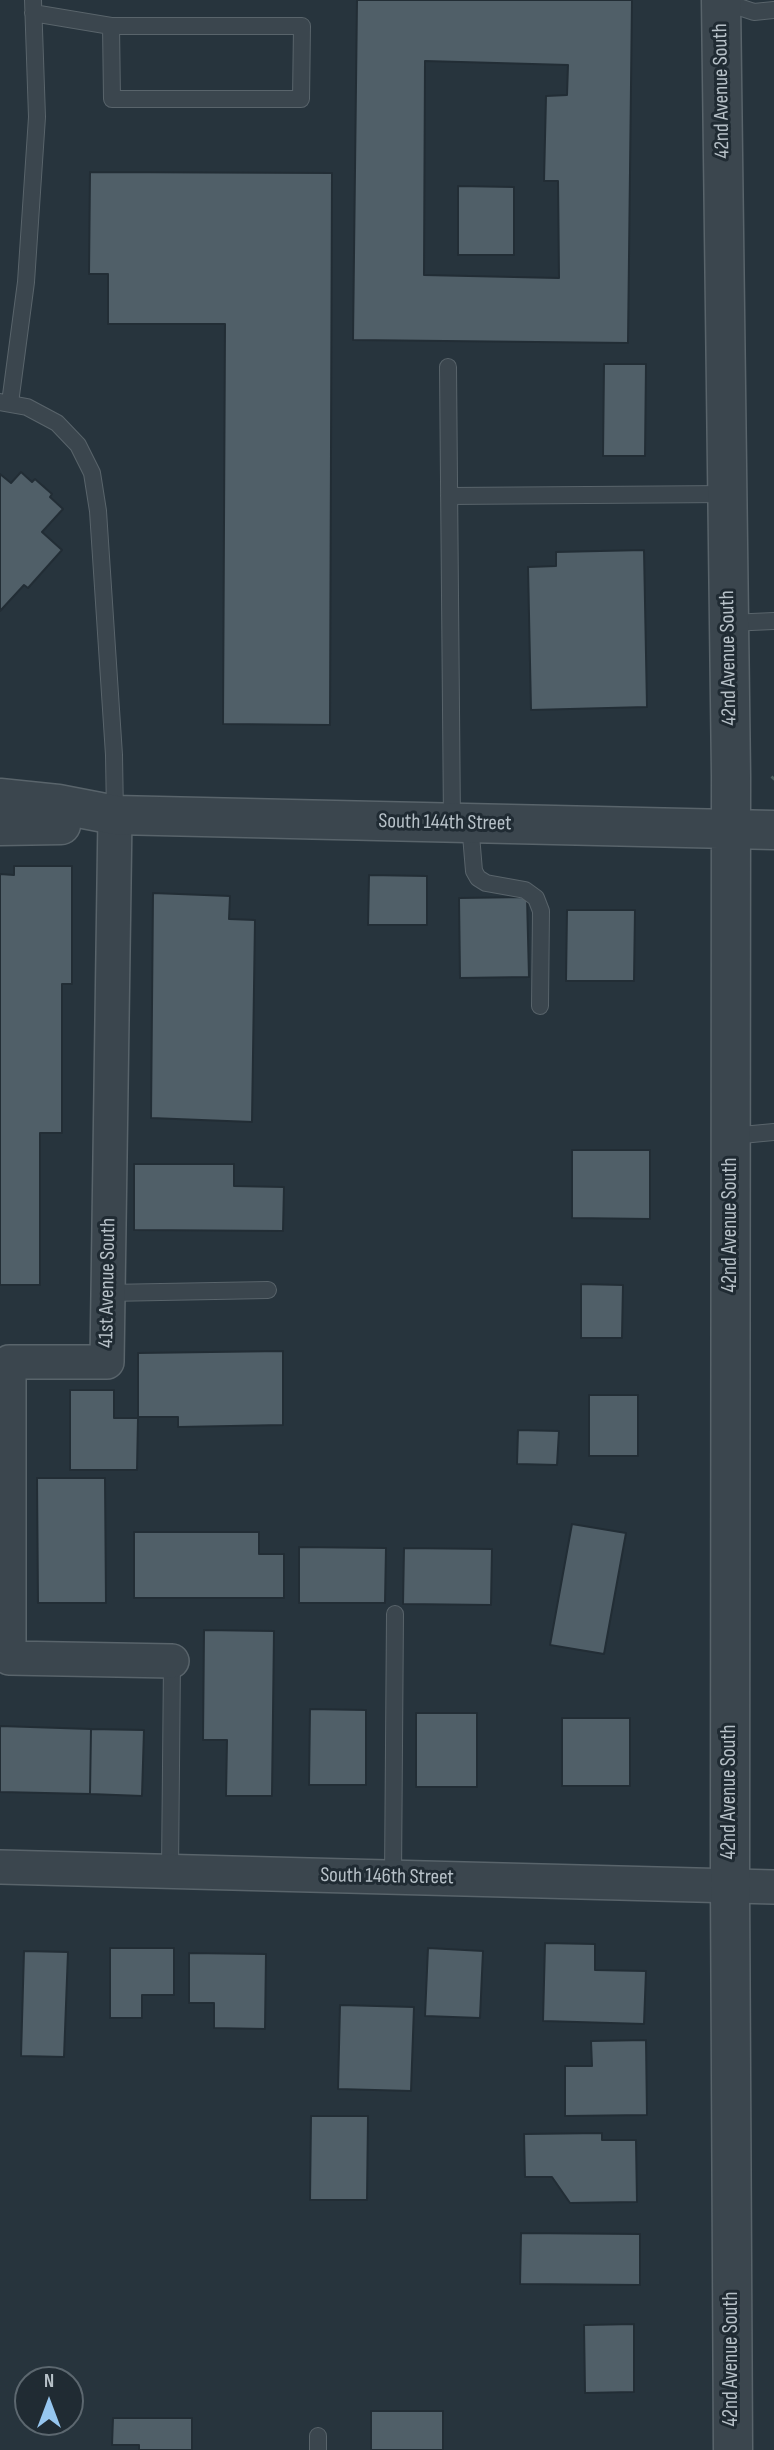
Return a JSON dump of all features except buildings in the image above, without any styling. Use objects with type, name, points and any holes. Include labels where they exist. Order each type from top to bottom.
[{"type":"street","name":"42nd Avenue South","points":[[721,0],[729,623],[733,2450]]},
{"type":"street","name":"South 144th Street","points":[[0,798],[58,804],[115,815],[774,830]]},
{"type":"street","name":"South 144th Street","points":[[0,826],[59,825],[115,815]]},
{"type":"street","name":"41st Avenue South","points":[[115,815],[107,1362],[9,1362],[9,1658],[172,1661]]},
{"type":"street","name":"South 146th Street","points":[[0,1867],[774,1887]]},
{"type":"lane","points":[[721,0],[754,12],[774,10]]},
{"type":"lane","points":[[111,26],[112,99],[301,99],[302,26],[111,26],[33,7],[37,117],[26,282],[5,402],[27,407],[57,423],[78,445],[92,473],[98,511],[114,755],[115,815]]},
{"type":"lane","points":[[447,367],[461,823],[478,878],[486,883],[525,890],[536,898],[541,911],[540,1006]]},
{"type":"lane","points":[[449,496],[727,494]]},
{"type":"lane","points":[[729,623],[774,621]]},
{"type":"lane","points":[[731,1136],[774,1132]]},
{"type":"lane","points":[[108,1293],[268,1290]]},
{"type":"lane","points":[[393,1877],[395,1614]]},
{"type":"lane","points":[[170,1871],[172,1661]]}]
